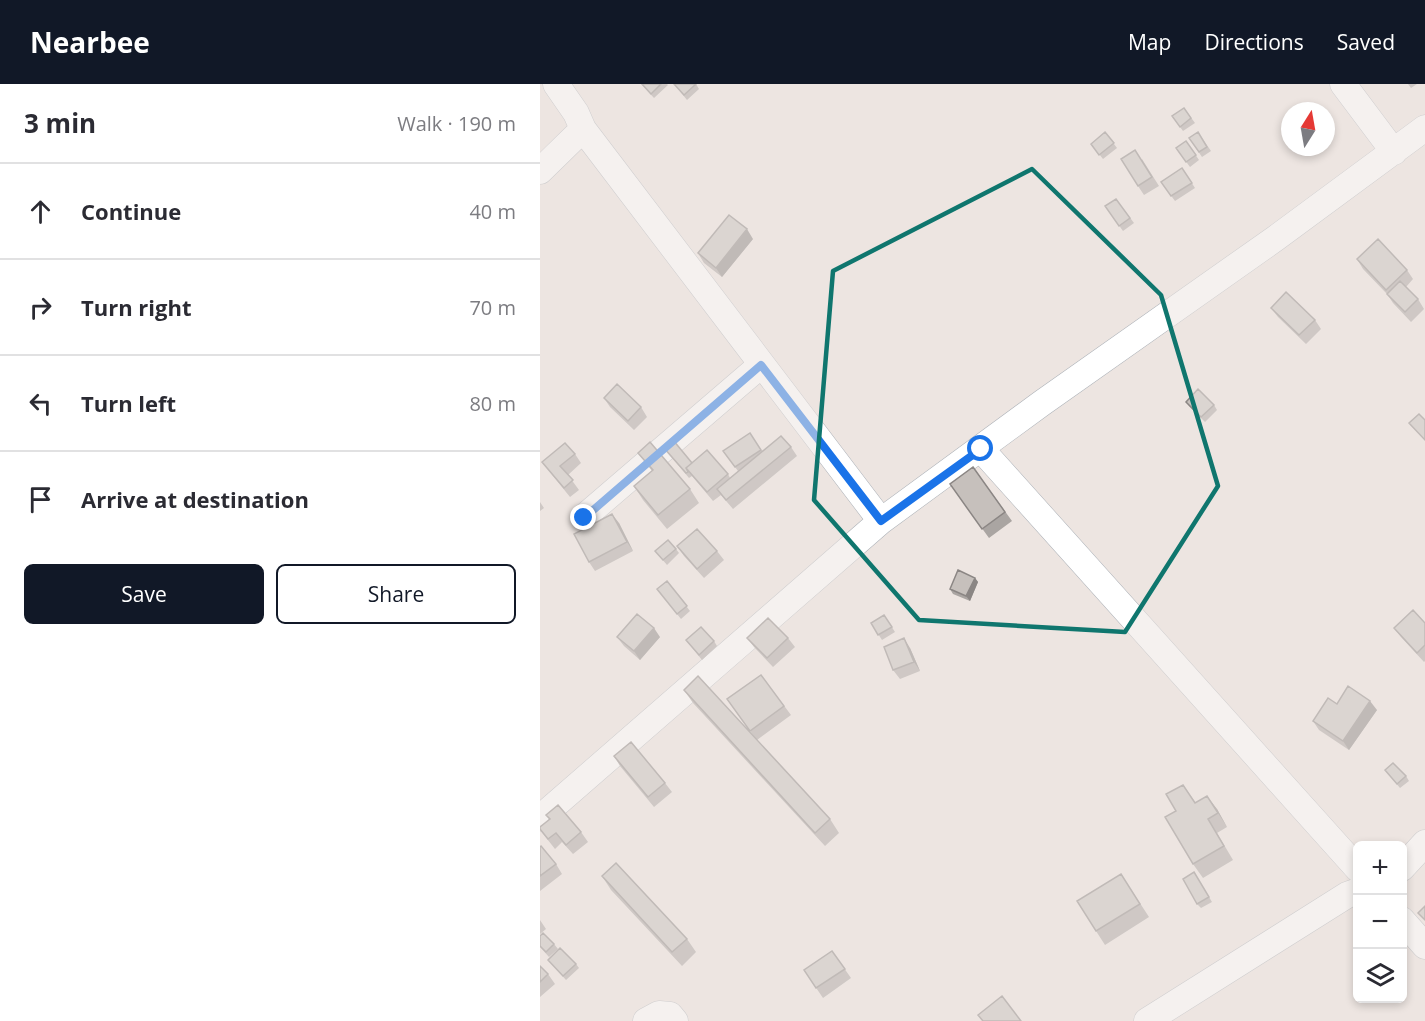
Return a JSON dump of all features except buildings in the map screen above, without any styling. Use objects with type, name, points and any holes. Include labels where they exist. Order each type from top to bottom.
[{"type":"street","points":[[556,84],[576,113],[583,129],[881,521]]},
{"type":"street","points":[[1343,84],[1394,152]]},
{"type":"street","points":[[540,818],[881,521],[1041,404],[1276,238],[1425,128]]},
{"type":"street","points":[[540,171],[583,129]]},
{"type":"street","points":[[584,518],[761,365]]},
{"type":"street","points":[[981,449],[1353,863]]},
{"type":"street","points":[[1407,863],[1425,843]]},
{"type":"street","points":[[1147,1021],[1353,893]]},
{"type":"street","points":[[1407,926],[1425,946]]},
{"type":"street","points":[[646,1021],[659,1014],[670,1015],[675,1021]]},
{"type":"highlighted area","points":[[1032,169],[1161,295],[1218,486],[1125,632],[919,620],[814,500],[833,271]]},
{"type":"route","points":[[584,518],[761,365],[881,521],[981,449]]}]
